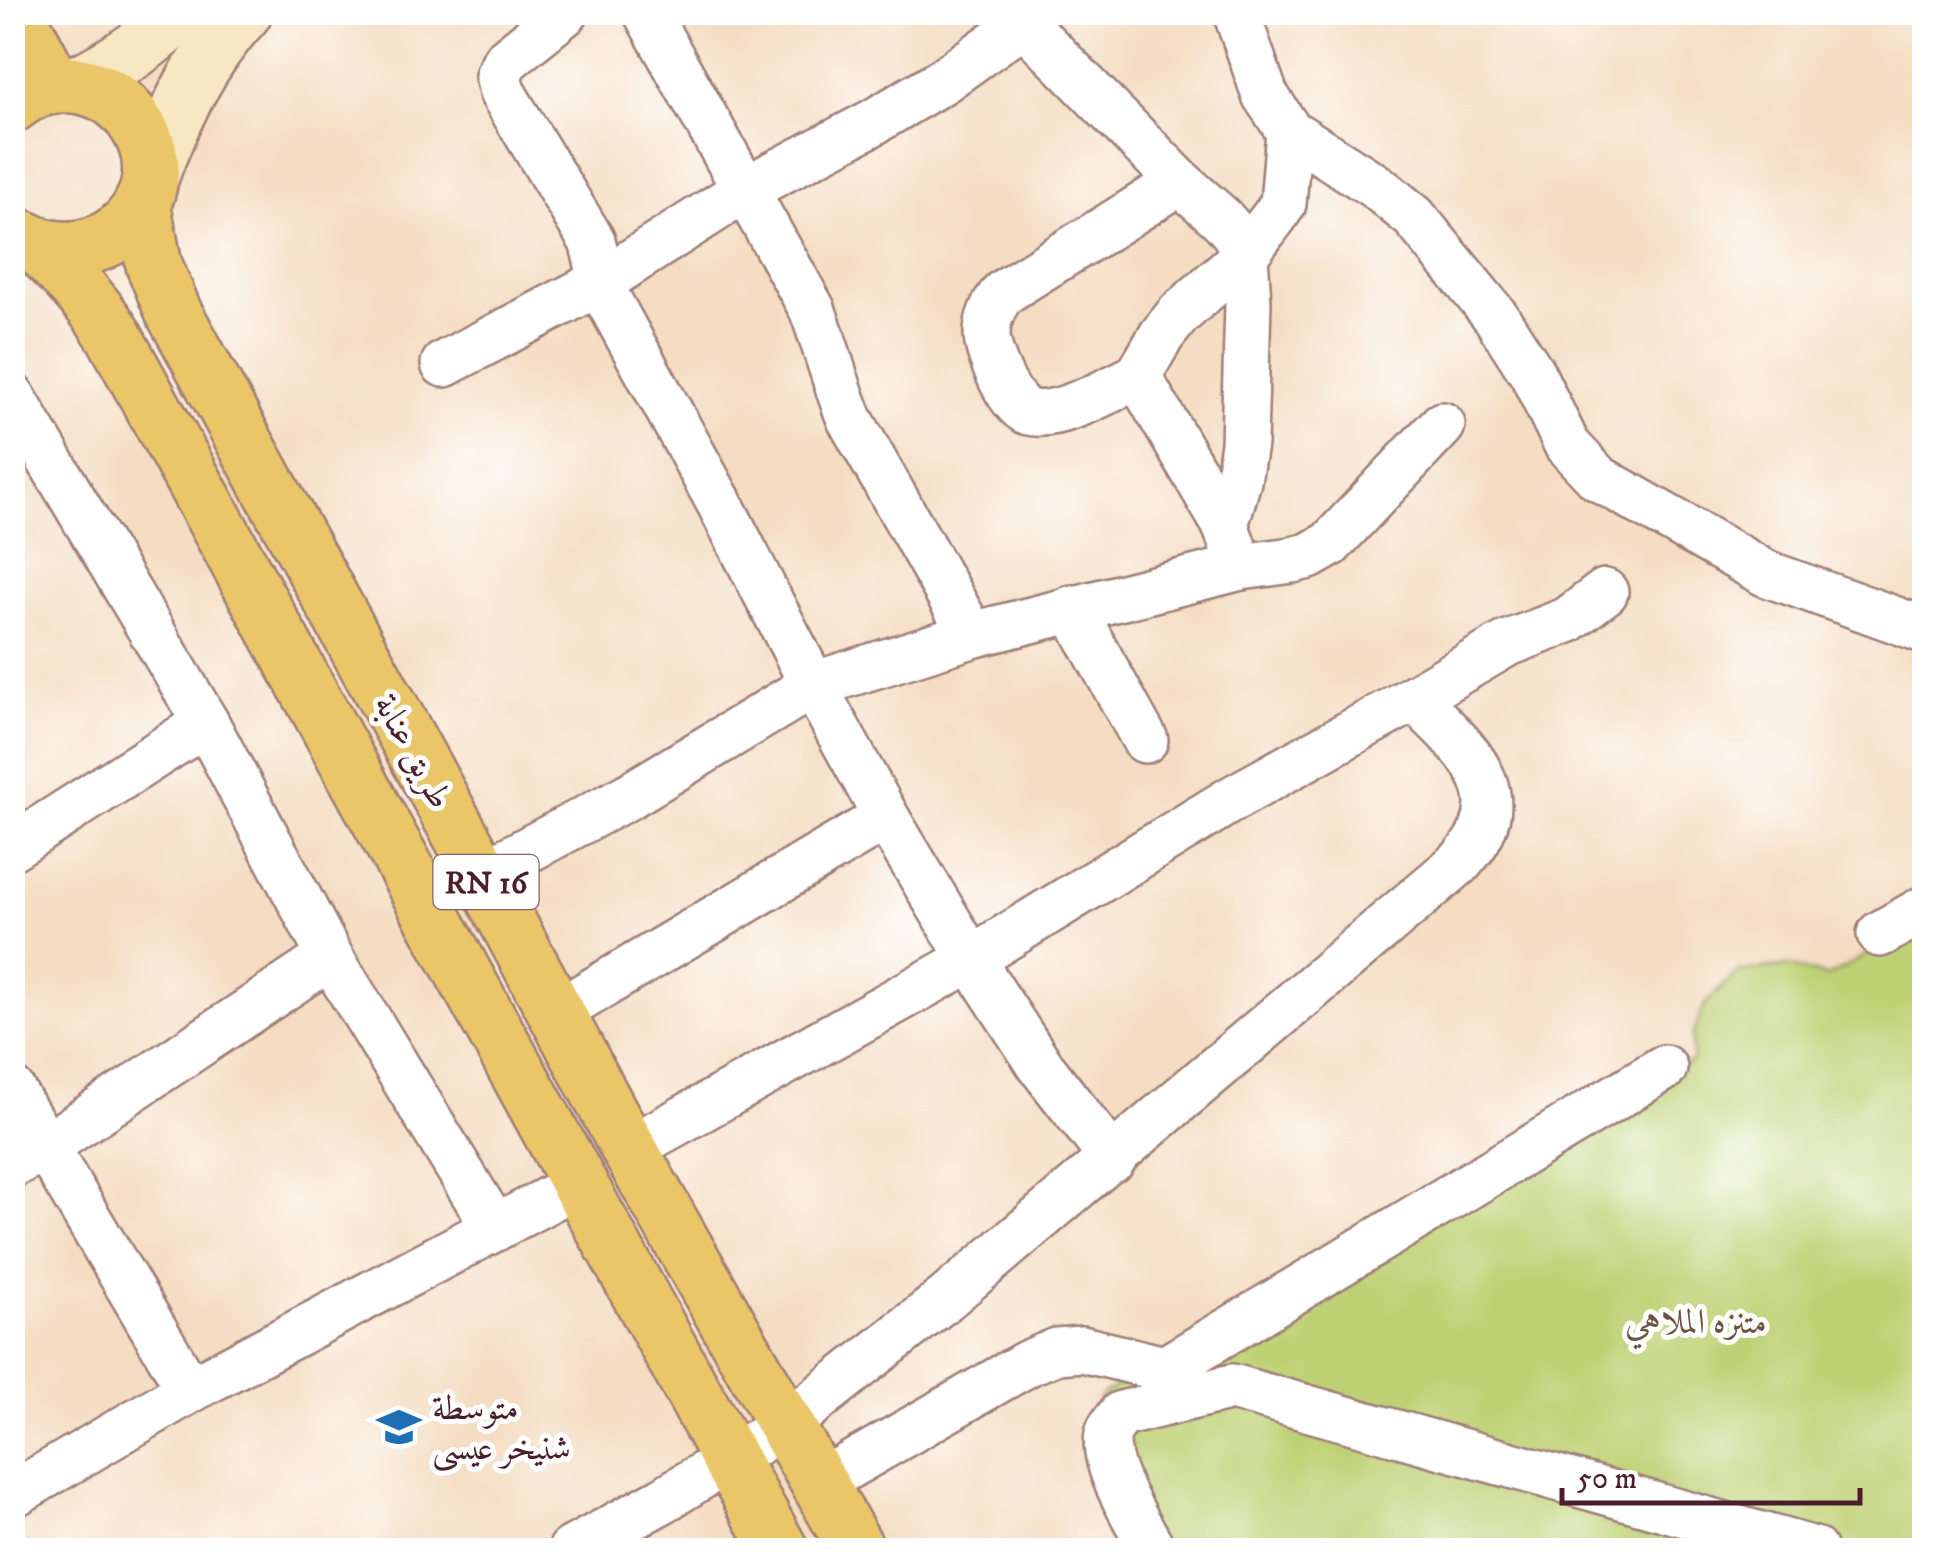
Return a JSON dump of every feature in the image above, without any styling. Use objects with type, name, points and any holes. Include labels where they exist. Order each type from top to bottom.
[{"type":"highway","points":[[16,12],[47,92]]},
{"type":"highway","name":"طريق عنابة","points":[[47,92],[94,90],[112,98],[141,131],[148,152],[146,190],[154,265],[174,313],[629,1149],[857,1550]]},
{"type":"highway","points":[[25,238],[62,251],[98,244],[128,224],[146,190]]},
{"type":"highway","name":"طريق عنابة","points":[[25,238],[78,285],[114,334],[780,1550]]},
{"type":"main road","points":[[47,92],[110,67],[143,46],[180,12]]},
{"type":"main road","points":[[146,190],[165,136],[185,96],[208,58],[244,12]]},
{"type":"street","points":[[566,12],[504,61],[498,82],[502,92],[592,241],[599,283],[886,818],[1042,1068],[1113,1158]]},
{"type":"street","points":[[646,12],[812,309],[850,420],[972,635]]},
{"type":"street","points":[[1236,12],[1265,95],[1289,132],[1378,187],[1414,217],[1496,317],[1532,373],[1567,445],[1598,478],[1765,573],[1924,630]]},
{"type":"street","points":[[444,364],[599,283],[746,189],[944,80],[1017,18],[1222,220],[1235,234],[1245,255],[1248,334],[1244,444],[1225,525]]},
{"type":"street","points":[[1180,182],[1004,292],[994,304],[986,335],[1007,392],[1018,407],[1032,414],[1086,402],[1138,376],[1178,314],[1245,255],[1282,204],[1289,132]]},
{"type":"street","points":[[1138,376],[1225,525],[1242,566]]},
{"type":"street","points":[[12,396],[206,723],[330,957],[495,1228]]},
{"type":"street","points":[[482,874],[630,796],[813,685],[1072,608],[1242,566],[1309,556],[1330,544],[1442,425]]},
{"type":"street","points":[[629,1149],[971,959],[1232,799],[1506,644],[1568,620],[1605,592]]},
{"type":"street","points":[[1072,608],[1145,740]]},
{"type":"street","points":[[570,1550],[662,1500],[786,1424],[945,1299],[1440,880],[1476,845],[1488,816],[1485,784],[1472,756],[1414,698]]},
{"type":"street","points":[[12,847],[206,723]]},
{"type":"street","points":[[556,1013],[886,818]]},
{"type":"street","points":[[1880,934],[1924,909]]},
{"type":"street","points":[[29,1156],[330,957]]},
{"type":"street","points":[[819,1483],[1028,1363],[1057,1351],[1082,1349],[1165,1370],[1664,1068]]},
{"type":"street","points":[[12,1090],[29,1156],[190,1390]]},
{"type":"street","points":[[12,1495],[190,1390],[578,1184]]},
{"type":"street","points":[[1153,1550],[1109,1460],[1109,1429],[1121,1414],[1232,1387],[1814,1550]]},
{"type":"green space","name":"متنزه الملاهي","points":[[1924,922],[1924,1550],[1136,1550],[1090,1447],[1088,1421],[1102,1395],[1693,1060],[1692,1037],[1705,1004],[1738,972],[1789,966],[1828,977]]},
{"type":"place","name":"متوسطة شنيخر عيسى","points":[[399,1427]]}]
